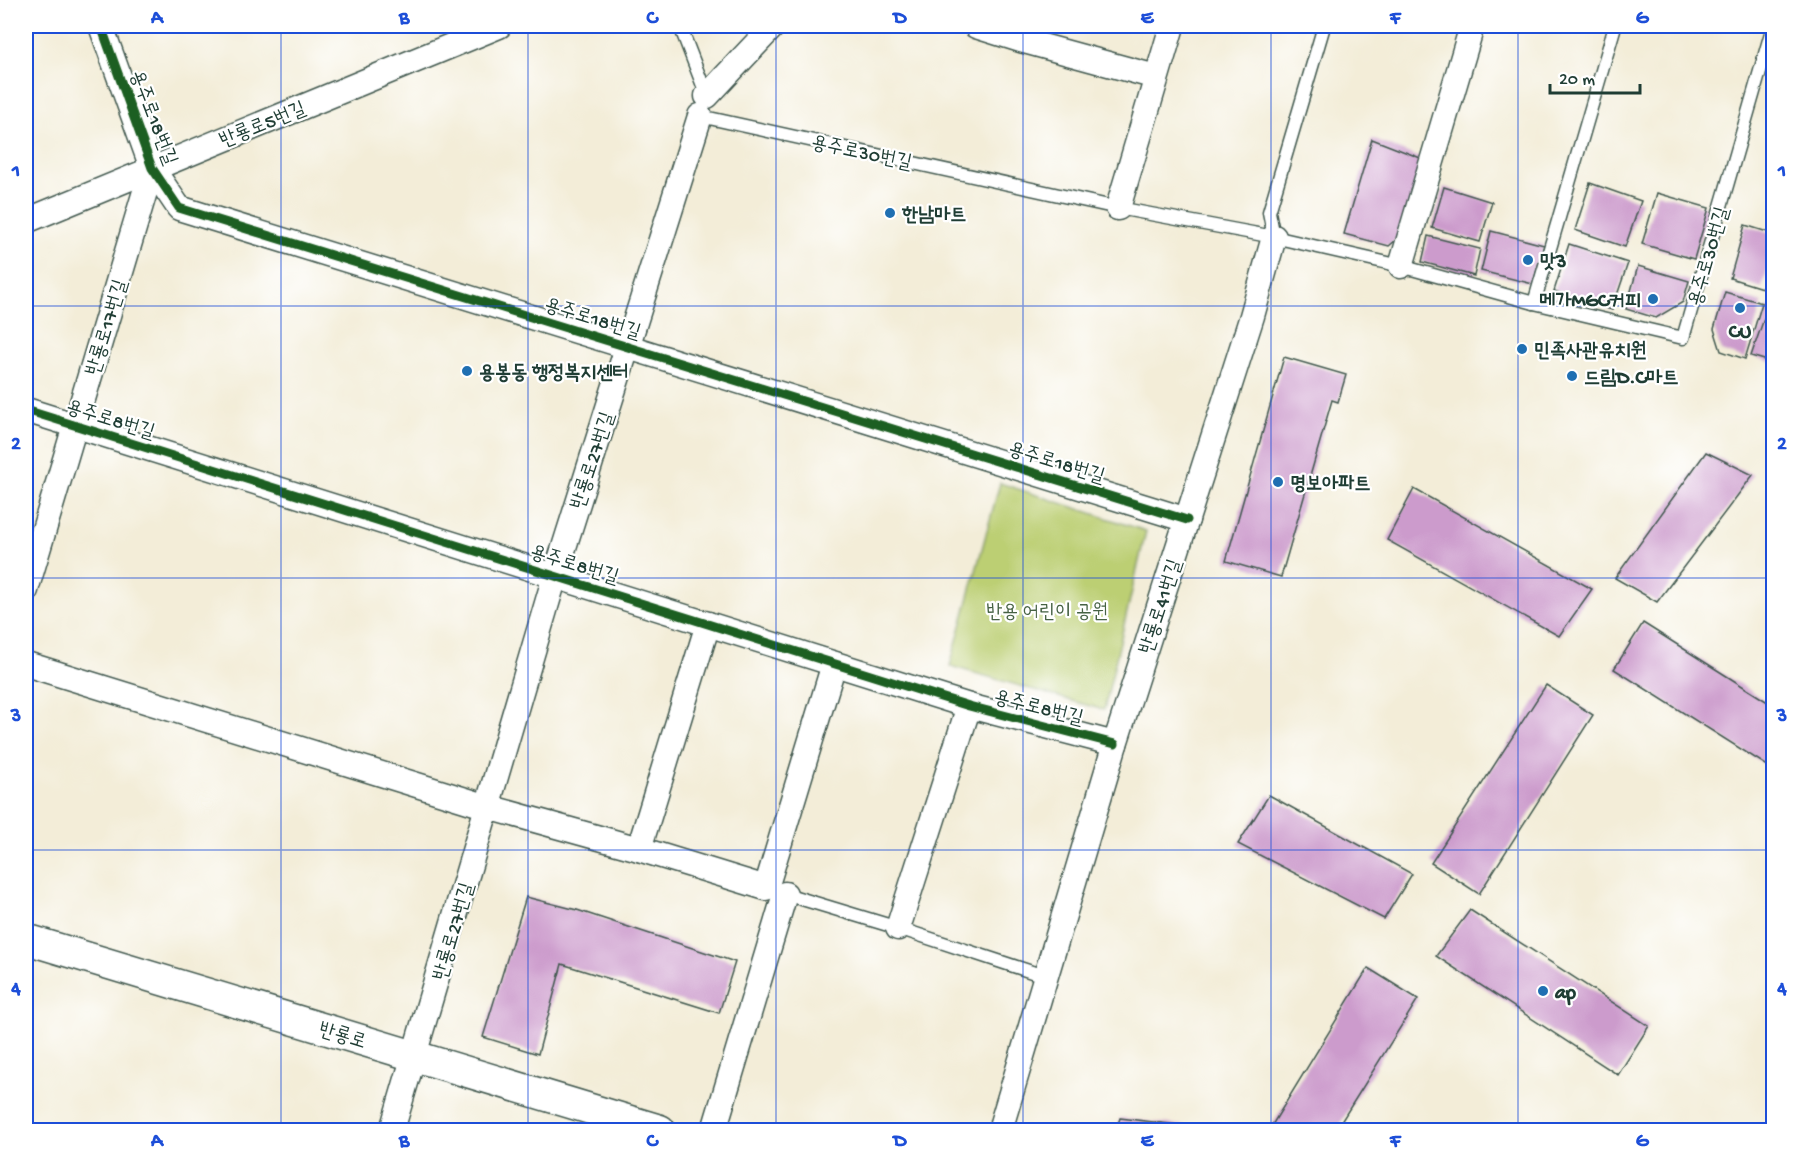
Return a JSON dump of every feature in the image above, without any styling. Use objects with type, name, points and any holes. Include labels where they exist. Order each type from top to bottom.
[{"type":"street","name":"용주로18번길","points":[[101,26],[153,168],[179,208],[1187,520]]},
{"type":"street","name":"반룡로5번길","points":[[26,221],[499,26]]},
{"type":"street","points":[[704,106],[773,26]]},
{"type":"street","points":[[976,26],[1027,33],[1156,77]]},
{"type":"street","points":[[1118,208],[1172,26]]},
{"type":"street","points":[[1401,266],[1472,26]]},
{"type":"street","name":"반룡로27번길","points":[[392,1131],[555,576],[704,106]]},
{"type":"street","name":"반룡로17번길","points":[[26,590],[153,168]]},
{"type":"street","name":"반룡로41번길","points":[[1000,1131],[1116,744],[1274,237]]},
{"type":"street","name":"용주로8번길","points":[[26,410],[969,706],[1116,744]]},
{"type":"street","points":[[639,849],[708,624]]},
{"type":"street","points":[[26,664],[488,807],[639,849],[776,891]]},
{"type":"street","points":[[714,1131],[834,664]]},
{"type":"street","name":"용주로8번길","points":[[898,928],[969,706]]},
{"type":"street","name":"반룡로","points":[[26,939],[416,1055],[660,1131]]},
{"type":"lane","points":[[680,26],[704,106]]},
{"type":"lane","points":[[1274,237],[1269,212],[1324,26]]},
{"type":"lane","points":[[1534,303],[1615,26]]},
{"type":"lane","name":"용주로30번길","points":[[704,106],[1118,208],[1274,237],[1401,266],[1534,303],[1683,338],[1773,26]]},
{"type":"lane","points":[[776,891],[1047,977]]},
{"type":"green space","name":"반용 어린이 공원","points":[[1000,483],[1146,531],[1104,710],[950,666]]},
{"type":"building","points":[[1372,139],[1423,159],[1404,233],[1389,246],[1344,234]]},
{"type":"building","points":[[1590,183],[1641,201],[1625,247],[1575,230]]},
{"type":"building","points":[[1444,187],[1492,202],[1480,242],[1432,228]]},
{"type":"building","points":[[1657,193],[1709,208],[1694,259],[1642,244]]},
{"type":"building","points":[[1745,225],[1774,234],[1774,247],[1762,288],[1730,278]]},
{"type":"building","points":[[1491,231],[1544,245],[1533,284],[1481,271]]},
{"type":"building","points":[[1428,236],[1480,249],[1474,276],[1422,262]]},
{"type":"building","points":[[1569,244],[1628,263],[1612,310],[1554,291]]},
{"type":"building","points":[[1638,266],[1689,281],[1683,302],[1656,318],[1626,309]]},
{"type":"building","points":[[1725,292],[1762,303],[1745,359],[1721,351],[1714,329]]},
{"type":"building","points":[[1768,307],[1774,308],[1774,363],[1751,356]]},
{"type":"building","name":"명보아파트","points":[[1284,357],[1346,375],[1338,402],[1332,400],[1281,577],[1226,561]]},
{"type":"building","points":[[1706,452],[1753,475],[1657,602],[1615,578]]},
{"type":"building","points":[[1414,489],[1592,589],[1559,636],[1387,540]]},
{"type":"building","points":[[1643,623],[1774,706],[1774,770],[1614,669]]},
{"type":"building","points":[[1546,685],[1593,715],[1479,894],[1431,863]]},
{"type":"building","points":[[1269,795],[1412,874],[1384,919],[1238,844]]},
{"type":"building","points":[[526,897],[577,910],[735,962],[719,1013],[562,964],[538,1054],[483,1037]]},
{"type":"building","name":"ap","points":[[1470,910],[1649,1026],[1618,1075],[1436,956]]},
{"type":"building","points":[[1368,968],[1418,999],[1336,1130],[1269,1130]]},
{"type":"building","points":[[1120,1118],[1211,1129],[1211,1130],[1116,1130]]},
{"type":"building","points":[[1774,1121],[1774,1130],[1727,1130],[1727,1129]]},
{"type":"cycle path","points":[[101,26],[152,168],[179,208],[1187,520]]},
{"type":"cycle path","points":[[26,410],[969,706],[1115,744]]},
{"type":"place","name":"한남마트","points":[[890,213]]},
{"type":"place","name":"맛3","points":[[1528,260]]},
{"type":"place","name":"메가MGC커피","points":[[1653,299]]},
{"type":"place","name":"CU","points":[[1740,308]]},
{"type":"place","name":"민족사관유치원","points":[[1522,349]]},
{"type":"place","name":"용봉동 행정복지센터","points":[[467,371]]},
{"type":"place","name":"드림D.C마트","points":[[1572,376]]},
{"type":"place","name":"명보아파트","points":[[1278,482]]},
{"type":"place","name":"ap","points":[[1543,991]]}]
